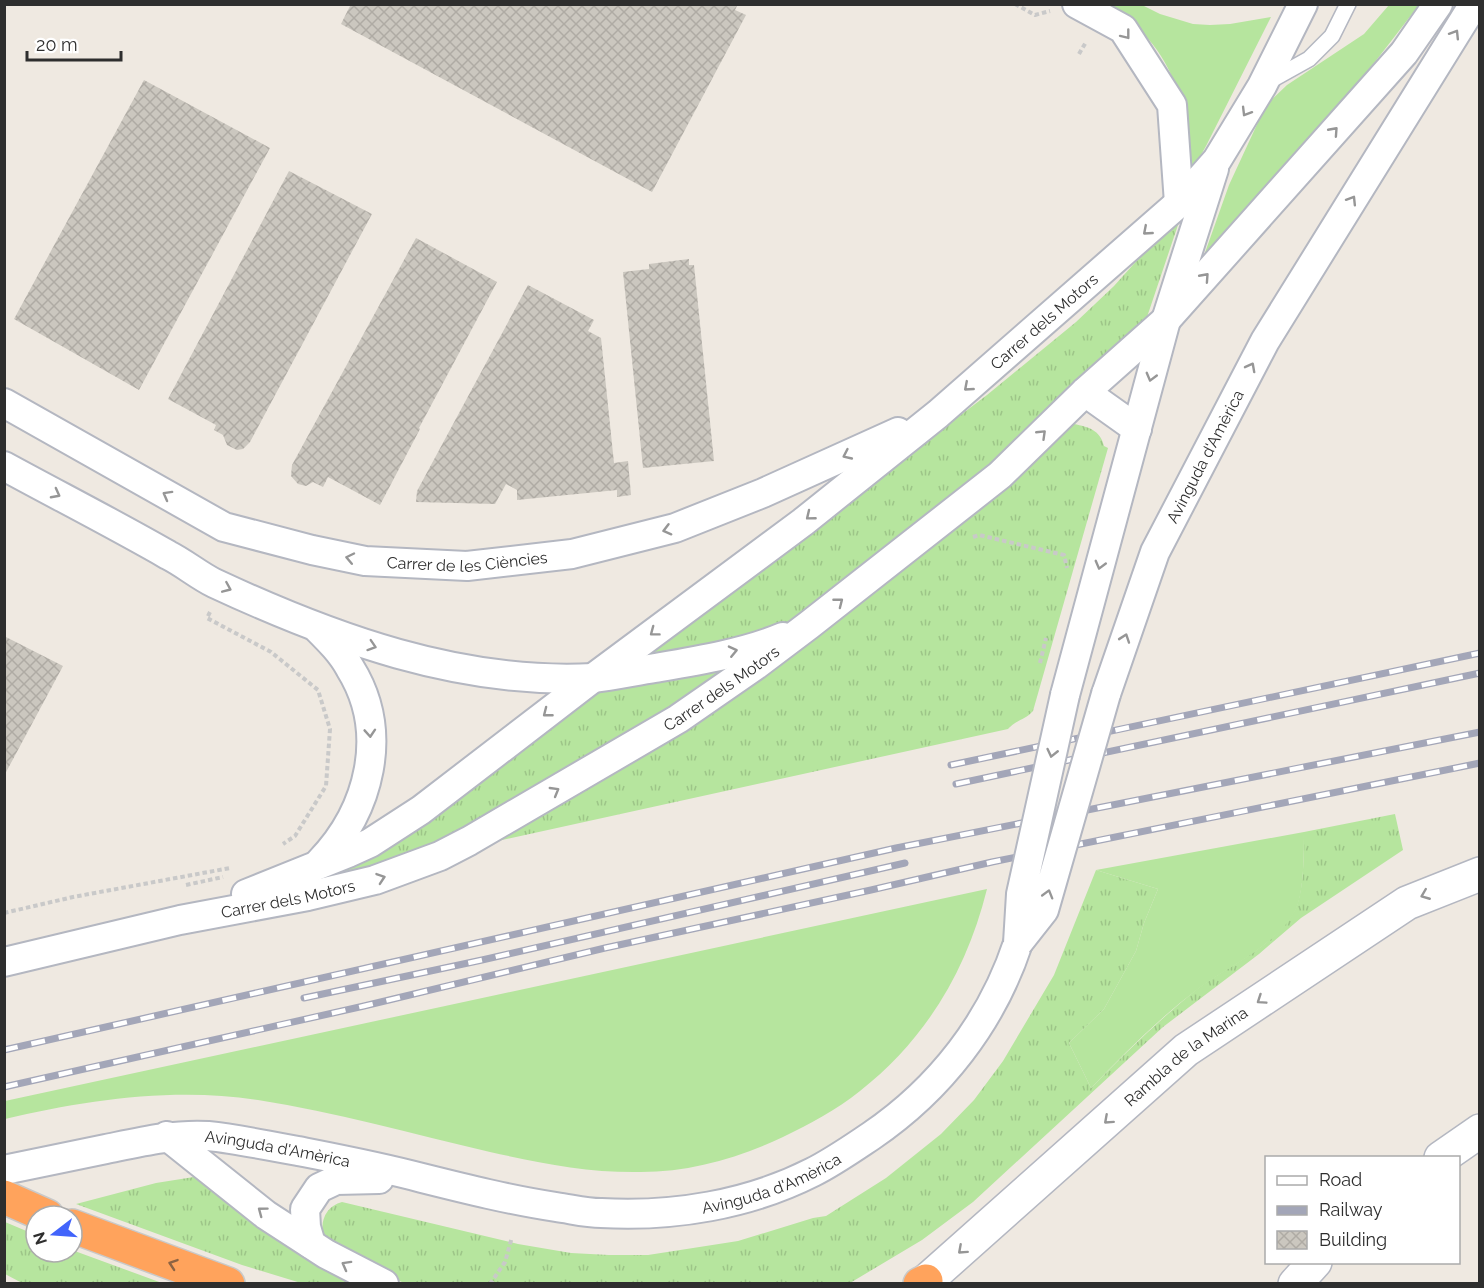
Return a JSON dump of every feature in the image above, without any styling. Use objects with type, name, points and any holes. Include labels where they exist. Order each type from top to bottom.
[{"type":"highway","points":[[4,1197],[24,1206]]},
{"type":"highway","points":[[84,1230],[228,1284]]},
{"type":"street","points":[[1077,4],[1122,29],[1172,105],[1179,203]]},
{"type":"street","name":"Carrer dels Motors","points":[[180,920],[316,867],[370,843],[421,810],[593,678],[803,522],[938,414],[1179,203],[1217,160],[1262,86],[1303,4]]},
{"type":"street","name":"Carrer dels Motors","points":[[180,920],[308,896],[375,880],[440,856],[505,821],[678,719],[809,626],[1000,475],[1085,392],[1166,320],[1404,53],[1438,4]]},
{"type":"street","name":"Avinguda d'Amèrica","points":[[1018,943],[1044,910],[1106,694],[1155,552],[1265,341],[1473,4]]},
{"type":"street","name":"Avinguda d'Amèrica","points":[[4,1170],[167,1136],[206,1136],[254,1143],[420,1177],[469,1191],[519,1201],[598,1213],[639,1214],[710,1207],[789,1183],[815,1171],[889,1124],[937,1079],[972,1036],[988,1012],[1010,966],[1018,943],[1021,894],[1065,695],[1166,320],[1217,160]]},
{"type":"street","points":[[1085,392],[1137,429]]},
{"type":"street","name":"Carrer de les Ciències","points":[[4,403],[224,527],[365,561],[467,566],[572,554],[675,528],[763,494],[938,414]]},
{"type":"street","points":[[4,466],[170,555],[213,582],[317,627],[407,657],[471,671],[531,677],[593,678]]},
{"type":"street","name":"Carrer dels Motors","points":[[593,678],[680,664],[771,642],[809,626]]},
{"type":"street","points":[[316,867],[348,828],[359,806],[368,774],[371,750],[367,709],[351,669],[337,648],[317,627]]},
{"type":"street","name":"Rambla de la Marina","points":[[923,1283],[1186,1050],[1407,903],[1479,874]]},
{"type":"street","points":[[4,962],[180,920]]},
{"type":"street","points":[[1444,1156],[1479,1131]]},
{"type":"street","name":"Avinguda d'Amèrica","points":[[167,1136],[266,1215],[336,1259],[384,1284]]},
{"type":"street","name":"Avinguda d'Amèrica","points":[[311,1244],[306,1227],[305,1209],[319,1188],[336,1180],[420,1177]]},
{"type":"street","points":[[1295,1284],[1314,1264]]},
{"type":"lane","name":"Carrer dels Motors","points":[[1262,86],[1309,59],[1332,36],[1348,4]]},
{"type":"path","points":[[968,540],[979,535],[1064,555],[1068,567],[1064,578]]},
{"type":"path","points":[[207,618],[271,652],[318,690],[330,729],[326,786],[295,836],[276,849]]},
{"type":"path","points":[[1038,672],[1049,630]]},
{"type":"path","points":[[330,792],[334,782]]},
{"type":"path","points":[[4,913],[73,897],[233,867]]},
{"type":"path","points":[[490,1284],[505,1262],[512,1237]]},
{"type":"green space","points":[[1112,5],[1142,5],[1160,14],[1193,24],[1230,24],[1271,17],[1206,146],[1190,170],[1179,94],[1167,67],[1153,44],[1111,7]]},
{"type":"green space","points":[[1389,5],[1419,5],[1296,161],[1202,261],[1229,185],[1266,105],[1287,85],[1364,34]]},
{"type":"green space","points":[[1176,217],[1180,219],[1144,326],[992,467],[794,621],[765,632],[637,660],[987,395],[1076,322],[1114,286]]},
{"type":"green space","points":[[1074,424],[1093,430],[1108,448],[1033,711],[1027,716],[1008,729],[484,844],[848,612],[951,532]]},
{"type":"green space","points":[[740,667],[461,835],[323,883],[320,874],[596,689]]},
{"type":"green space","points":[[1395,814],[1403,850],[1301,918],[1259,954],[1163,1027],[973,1202],[922,1240],[850,1283],[404,1283],[364,1264],[324,1237],[322,1226],[325,1215],[332,1207],[342,1202],[518,1244],[571,1253],[609,1255],[648,1255],[738,1241],[826,1216],[886,1178],[941,1134],[974,1100],[1003,1061],[1054,975],[1096,870],[1158,889],[1144,923],[1136,951],[1104,1009],[1069,1043],[1091,1088],[1182,1001],[1263,946],[1286,924],[1295,910],[1300,893],[1304,832]]},
{"type":"green space","points":[[1304,832],[1301,893],[1296,909],[1288,922],[1252,954],[1198,989],[1169,1012],[1091,1088],[1069,1043],[1104,1009],[1136,951],[1144,923],[1158,889],[1096,870]]},
{"type":"green space","points":[[987,889],[968,947],[941,1001],[924,1026],[884,1071],[851,1098],[813,1122],[766,1145],[714,1162],[678,1169],[641,1172],[602,1171],[565,1166],[490,1152],[316,1111],[227,1096],[163,1095],[98,1101],[5,1119],[5,1101]]},
{"type":"green space","points":[[200,1176],[364,1283],[301,1283],[242,1265],[84,1207],[84,1204],[76,1204],[156,1183]]},
{"type":"green space","points":[[5,1222],[24,1230],[24,1264],[84,1264],[84,1254],[162,1283],[22,1283],[5,1274]]},
{"type":"building","points":[[351,4],[738,4],[735,10],[746,15],[652,192],[341,24]]},
{"type":"building","points":[[144,80],[270,148],[139,390],[14,319]]},
{"type":"building","points":[[289,171],[372,214],[250,442],[243,449],[237,450],[227,445],[223,435],[214,430],[216,425],[168,399]]},
{"type":"building","points":[[416,238],[497,282],[380,505],[328,477],[323,487],[313,482],[306,486],[298,484],[291,476],[292,465]]},
{"type":"building","points":[[689,259],[689,265],[694,265],[714,461],[643,468],[623,272],[649,269],[649,264]]},
{"type":"building","points":[[528,285],[594,320],[588,331],[601,338],[614,463],[628,461],[631,495],[617,497],[617,490],[517,500],[517,490],[506,484],[495,504],[416,502],[417,491]]},
{"type":"building","points":[[4,636],[63,666],[4,776]]},
{"type":"railway","points":[[951,765],[1480,653]]},
{"type":"railway","points":[[956,784],[1480,673]]},
{"type":"railway","points":[[4,1050],[896,848],[1480,732]]},
{"type":"railway","points":[[4,1087],[364,1006],[605,948],[992,862],[1480,763]]},
{"type":"railway","points":[[304,998],[482,960],[905,863]]}]
